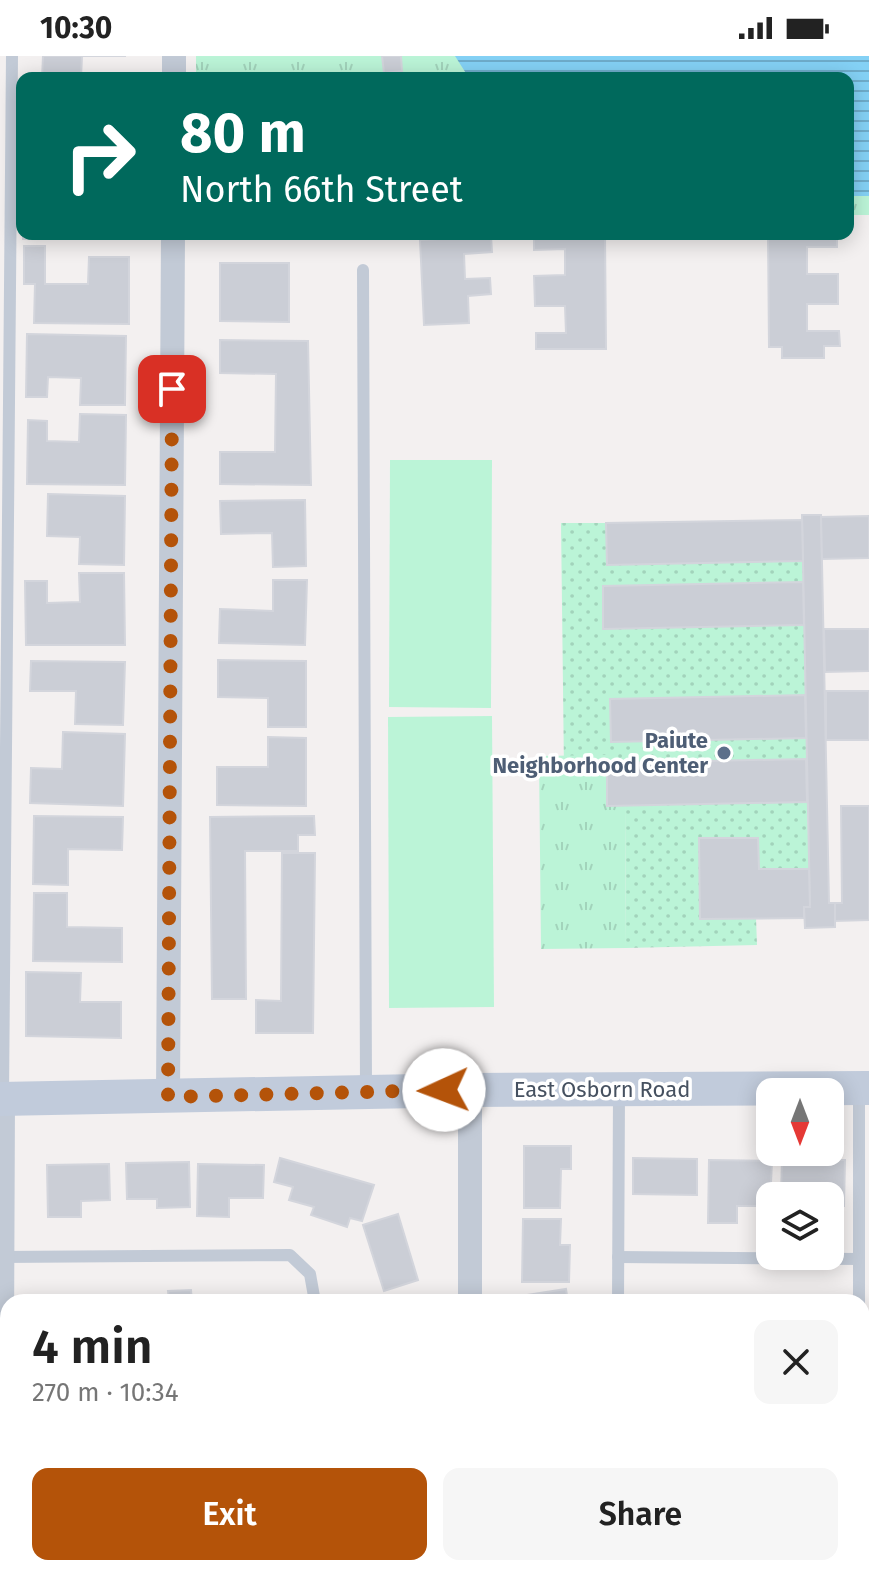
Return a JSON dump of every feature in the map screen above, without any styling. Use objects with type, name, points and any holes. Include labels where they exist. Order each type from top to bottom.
[{"type":"main road","name":"East Osborn Road","points":[[1,1099],[470,1090],[864,1088]]},
{"type":"street","points":[[168,1097],[173,240]]},
{"type":"street","points":[[470,1090],[470,1294]]},
{"type":"street","points":[[1,1099],[2,1294]]},
{"type":"lane","points":[[1,1099],[12,56]]},
{"type":"lane","points":[[363,270],[366,1093]]},
{"type":"lane","points":[[859,1294],[864,1088]]},
{"type":"lane","points":[[618,1294],[619,1089]]},
{"type":"lane","points":[[1,1257],[290,1255],[310,1274],[314,1294]]},
{"type":"lane","points":[[618,1257],[859,1259]]},
{"type":"green space","points":[[196,56],[869,56],[869,215],[854,215],[854,72],[196,72]]},
{"type":"green space","points":[[390,460],[492,460],[491,708],[389,707]]},
{"type":"green space","points":[[561,523],[606,523],[608,565],[803,561],[803,582],[603,586],[603,628],[804,625],[805,695],[610,699],[612,742],[806,738],[806,759],[607,763],[607,770],[564,770]]},
{"type":"green space","points":[[492,716],[494,1007],[389,1008],[388,717]]},
{"type":"green space","points":[[607,755],[607,805],[625,805],[626,948],[541,949],[539,756]]},
{"type":"green space","points":[[807,802],[809,869],[759,869],[758,838],[699,838],[700,919],[756,918],[757,945],[626,948],[625,805]]},
{"type":"water","points":[[455,56],[869,56],[869,196],[854,196],[854,72],[465,72]]},
{"type":"building","points":[[43,56],[82,56],[81,72],[42,72]]},
{"type":"building","points":[[382,56],[401,56],[402,71],[384,72]]},
{"type":"building","points":[[420,240],[491,240],[492,252],[464,254],[465,279],[490,278],[491,294],[468,296],[469,323],[424,325]]},
{"type":"building","points":[[534,240],[605,240],[606,349],[536,349],[536,333],[566,333],[565,306],[535,306],[534,276],[565,275],[565,249],[534,250]]},
{"type":"building","points":[[768,240],[837,240],[837,247],[807,247],[807,274],[838,274],[838,304],[807,304],[807,331],[839,331],[840,346],[824,346],[824,358],[782,358],[782,347],[769,347]]},
{"type":"building","points":[[24,246],[45,246],[45,284],[88,284],[89,257],[129,257],[129,324],[34,323],[35,284],[24,284]]},
{"type":"building","points":[[220,263],[289,263],[289,322],[220,321]]},
{"type":"building","points":[[27,334],[126,336],[125,405],[80,405],[81,378],[48,377],[47,397],[26,397]]},
{"type":"building","points":[[220,340],[308,341],[311,485],[220,484],[220,452],[275,452],[276,374],[220,373]]},
{"type":"building","points":[[80,414],[126,415],[125,485],[27,484],[28,420],[47,421],[47,441],[79,442]]},
{"type":"building","points":[[48,494],[125,496],[124,565],[79,564],[80,537],[47,536]]},
{"type":"building","points":[[305,500],[306,566],[273,567],[272,533],[221,534],[220,501]]},
{"type":"building","points":[[802,515],[821,515],[829,903],[835,903],[835,927],[805,928],[804,907],[810,907]]},
{"type":"building","points":[[869,516],[869,558],[822,559],[821,517]]},
{"type":"building","points":[[802,520],[803,561],[607,565],[606,523]]},
{"type":"building","points":[[79,573],[124,573],[125,645],[26,645],[25,581],[47,581],[47,603],[80,602]]},
{"type":"building","points":[[273,580],[307,580],[305,645],[219,643],[220,609],[273,611]]},
{"type":"building","points":[[803,582],[804,625],[603,629],[603,586]]},
{"type":"building","points":[[824,629],[869,629],[869,671],[825,672]]},
{"type":"building","points":[[218,660],[306,661],[306,727],[268,727],[268,698],[218,697]]},
{"type":"building","points":[[31,661],[125,662],[123,725],[75,724],[76,691],[30,691]]},
{"type":"building","points":[[826,691],[869,691],[869,740],[826,740]]},
{"type":"building","points":[[805,695],[806,738],[611,742],[610,699]]},
{"type":"building","points":[[63,732],[125,734],[123,806],[30,803],[31,768],[62,769]]},
{"type":"building","points":[[268,737],[306,738],[306,806],[217,805],[217,767],[268,767]]},
{"type":"building","points":[[806,759],[807,802],[607,806],[607,763]]},
{"type":"building","points":[[841,806],[869,806],[869,920],[835,921],[835,903],[842,903]]},
{"type":"building","points":[[34,816],[123,817],[122,850],[68,849],[68,885],[33,884]]},
{"type":"building","points":[[314,816],[315,835],[298,835],[298,851],[245,851],[246,999],[212,999],[210,817]]},
{"type":"building","points":[[699,838],[758,838],[759,869],[809,869],[810,907],[804,907],[804,918],[700,919]]},
{"type":"building","points":[[282,853],[315,853],[313,1033],[256,1033],[256,1000],[281,1001]]},
{"type":"building","points":[[34,893],[67,893],[67,927],[122,928],[122,962],[33,961]]},
{"type":"building","points":[[26,972],[81,973],[80,1002],[121,1002],[121,1038],[26,1036]]},
{"type":"building","points":[[524,1146],[571,1146],[571,1169],[561,1169],[560,1208],[524,1208]]},
{"type":"building","points":[[280,1158],[374,1185],[362,1221],[350,1218],[347,1227],[311,1215],[314,1207],[289,1200],[293,1187],[274,1182]]},
{"type":"building","points":[[633,1158],[697,1159],[697,1195],[633,1194]]},
{"type":"building","points":[[709,1160],[756,1161],[756,1166],[772,1166],[771,1182],[756,1182],[756,1206],[737,1206],[737,1223],[708,1223]]},
{"type":"building","points":[[845,1160],[844,1206],[844,1182],[781,1182],[782,1166],[844,1166]]},
{"type":"building","points":[[189,1162],[190,1207],[157,1208],[157,1199],[127,1199],[126,1163]]},
{"type":"building","points":[[109,1164],[110,1200],[81,1201],[81,1217],[48,1217],[47,1165]]},
{"type":"building","points":[[198,1164],[264,1165],[263,1198],[229,1198],[229,1217],[197,1216]]},
{"type":"building","points":[[398,1214],[418,1280],[384,1291],[363,1225]]},
{"type":"building","points":[[523,1219],[561,1219],[560,1245],[570,1245],[569,1282],[522,1282]]},
{"type":"building","points":[[566,1289],[567,1294],[533,1294]]},
{"type":"building","points":[[191,1290],[191,1294],[168,1294],[168,1291]]},
{"type":"place","name":"Paiute Neighborhood Center","points":[[724,753]]},
{"type":"route","points":[[172,389],[168,1097],[444,1090]]}]
